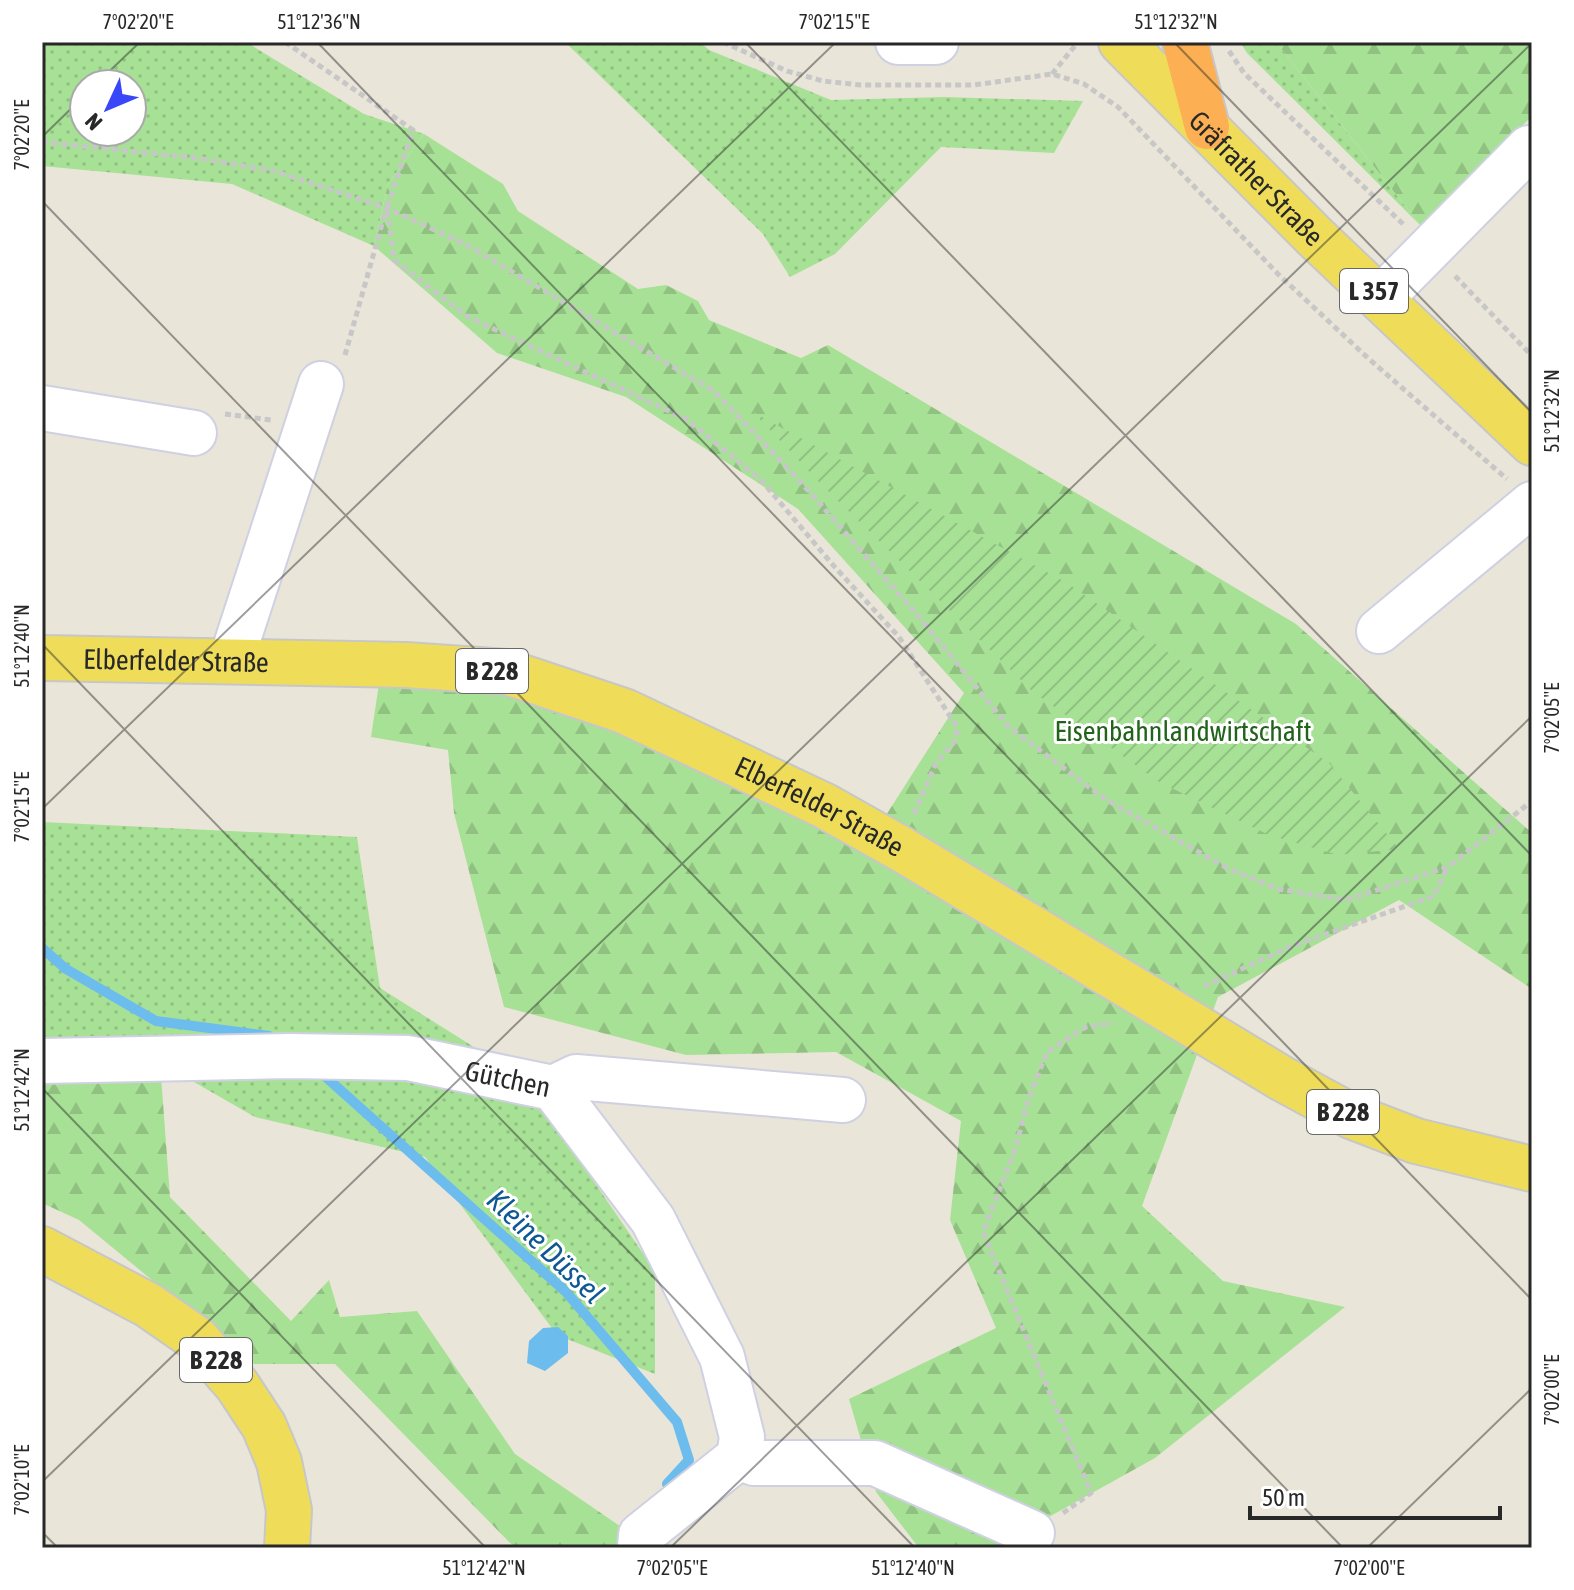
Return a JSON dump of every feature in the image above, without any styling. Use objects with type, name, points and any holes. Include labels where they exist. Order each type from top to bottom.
[{"type":"highway","points":[[1185,42],[1207,127]]},
{"type":"main road","name":"Gräfrather Straße","points":[[1121,42],[1314,236],[1532,443]]},
{"type":"main road","name":"Elberfelder Straße","points":[[42,658],[406,665],[507,672],[624,711],[825,806],[1281,1078],[1351,1116],[1416,1141],[1532,1169]]},
{"type":"main road","name":"B 228","points":[[42,1249],[148,1305],[197,1339],[237,1385],[264,1426],[279,1462],[289,1510],[287,1548]]},
{"type":"street","points":[[898,42],[936,42]]},
{"type":"street","points":[[1381,298],[1529,148],[1532,151]]},
{"type":"street","points":[[231,661],[321,384]]},
{"type":"street","points":[[42,408],[194,433]]},
{"type":"street","points":[[1379,631],[1520,493]]},
{"type":"street","name":"Gütchen","points":[[42,1061],[290,1056],[408,1058],[553,1088],[653,1220],[722,1357],[742,1437],[739,1457]]},
{"type":"street","points":[[553,1088],[576,1077],[843,1100]]},
{"type":"street","points":[[640,1548],[641,1535],[739,1457],[754,1463],[875,1463],[1047,1524]]},
{"type":"path","points":[[285,42],[413,130],[374,246],[340,373],[321,384]]},
{"type":"path","points":[[723,42],[787,71],[823,81],[861,85],[974,85],[1052,74],[1084,84],[1118,107],[1278,274],[1520,493]]},
{"type":"path","points":[[1052,74],[1078,42]]},
{"type":"path","points":[[1222,42],[1244,73],[1429,248],[1532,356]]},
{"type":"path","points":[[42,142],[197,158],[274,171],[387,208],[465,244],[714,391],[809,491],[919,617],[1009,727],[1105,799],[1227,868],[1278,889],[1346,900],[1448,867],[1532,801]]},
{"type":"path","points":[[387,208],[394,260],[468,317],[686,419],[761,480],[899,637],[957,727],[956,740],[936,763],[918,799],[903,850]]},
{"type":"path","points":[[1171,1013],[1203,987],[1292,946],[1434,896],[1448,867]]},
{"type":"path","points":[[1047,1524],[1091,1493],[983,1232],[1015,1150],[1028,1100],[1047,1052],[1086,1027]]},
{"type":"green space","points":[[42,42],[246,42],[364,114],[424,134],[388,184],[374,246],[232,184],[42,166]]},
{"type":"green space","points":[[565,42],[700,42],[709,50],[831,100],[944,97],[1083,101],[1054,153],[941,147],[835,254],[790,277],[763,234]]},
{"type":"green space","points":[[1240,42],[1276,42],[1421,226],[1247,53]]},
{"type":"green space","points":[[1276,42],[1532,42],[1532,116],[1421,226]]},
{"type":"green space","points":[[424,134],[503,184],[518,211],[638,289],[666,285],[698,301],[709,320],[801,358],[828,345],[1296,624],[1532,833],[1532,989],[1399,900],[1218,997],[1142,1206],[1223,1281],[1345,1307],[1155,1458],[993,1548],[919,1548],[876,1492],[849,1399],[996,1328],[950,1220],[961,1121],[836,1052],[686,1055],[504,1007],[454,813],[448,750],[371,737],[380,677],[517,687],[867,845],[964,693],[798,509],[626,397],[497,353],[374,246],[388,184]]},
{"type":"green space","name":"Eisenbahnlandwirtschaft","points":[[753,412],[1067,583],[1329,763],[1399,849],[1338,855],[1269,835],[1159,782],[1032,691],[819,482]]},
{"type":"green space","points":[[42,822],[357,837],[380,988],[509,1069],[586,1170],[655,1271],[655,1374],[557,1335],[425,1157],[255,1117],[173,1070],[42,1063]]},
{"type":"green space","points":[[42,1063],[161,1076],[170,1197],[291,1321],[329,1280],[340,1317],[417,1311],[515,1454],[630,1533],[641,1548],[515,1548],[335,1364],[254,1364],[79,1220],[42,1203]]},
{"type":"water","points":[[558,1327],[568,1336],[568,1353],[545,1371],[527,1363],[529,1341],[543,1328]]},
{"type":"waterway","name":"Kleine Düssel","points":[[42,948],[66,969],[156,1021],[269,1036]]},
{"type":"waterway","name":"Kleine Düssel","points":[[318,1070],[566,1292],[677,1422],[689,1460],[667,1484]]}]
